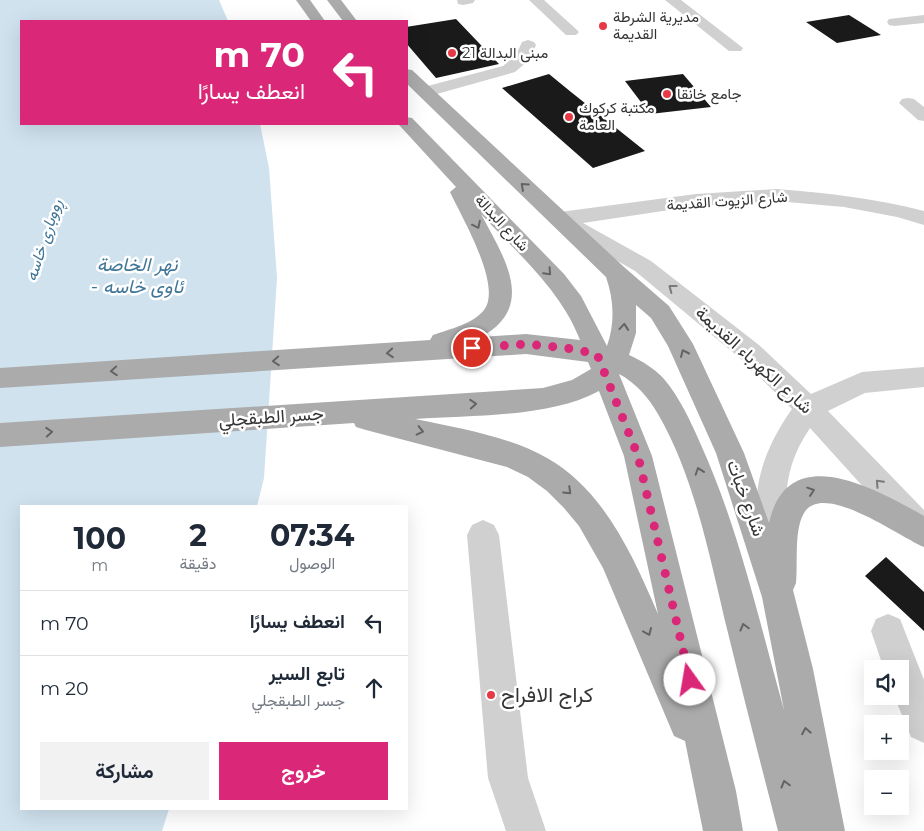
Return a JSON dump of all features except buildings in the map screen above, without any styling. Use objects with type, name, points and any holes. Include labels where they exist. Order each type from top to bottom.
[{"type":"main road","points":[[303,0],[317,20]]},
{"type":"main road","points":[[334,0],[349,20]]},
{"type":"main road","points":[[408,76],[560,219]]},
{"type":"main road","name":"شارع البدالة","points":[[408,124],[556,280],[573,302],[601,355]]},
{"type":"main road","points":[[418,351],[468,333],[491,319],[498,311],[502,301],[500,278],[496,265],[447,166]]},
{"type":"main road","name":"شارع خبات","points":[[560,219],[660,312],[680,344],[730,453],[779,597],[795,669],[825,831]]},
{"type":"main road","points":[[601,355],[622,341],[625,324],[624,298],[616,273]]},
{"type":"main road","points":[[0,378],[526,344],[566,348],[601,355],[647,380],[676,420],[696,462],[716,519],[798,831]]},
{"type":"main road","points":[[601,355],[638,456],[724,831]]},
{"type":"main road","name":"جسر الطبقجلي","points":[[0,435],[543,399],[584,386],[601,355]]},
{"type":"main road","points":[[329,413],[454,439],[517,458],[558,481],[574,497],[604,536],[716,791]]},
{"type":"main road","points":[[779,597],[787,513],[795,498],[808,490],[824,487],[846,492],[924,532]]},
{"type":"street","points":[[536,0],[571,32]]},
{"type":"street","points":[[672,0],[735,48]]},
{"type":"street","points":[[894,22],[924,19]]},
{"type":"street","points":[[426,92],[509,69],[523,57],[528,44]]},
{"type":"street","points":[[908,103],[924,116]]},
{"type":"street","name":"شارع الزيوت القديمة","points":[[560,219],[696,200],[776,195],[844,201],[899,211],[924,218]]},
{"type":"street","name":"شارع الكهرباء القديمة","points":[[560,219],[650,271],[750,352],[808,408],[924,532]]},
{"type":"street","points":[[779,597],[771,515],[772,488],[777,464],[785,442],[808,408],[835,394],[862,383],[924,377]]},
{"type":"street","points":[[483,535],[508,778],[526,831]]},
{"type":"street","points":[[888,631],[924,724]]},
{"type":"water","name":"نهر الخاصة - ئاوی خاسە","points":[[0,0],[219,0],[228,20],[20,20],[20,125],[260,125],[269,168],[277,278],[264,478],[257,505],[20,505],[20,810],[169,810],[162,831],[0,831]]},
{"type":"place","name":"مديرية الشرطة القديمة","points":[[603,26]]},
{"type":"place","name":"مبنى البدالة 21","points":[[452,53]]},
{"type":"place","name":"جامع خانقا","points":[[667,94]]},
{"type":"place","name":"مكتبة كركوك العامة","points":[[569,117]]},
{"type":"place","name":"كراج الافراح","points":[[491,695]]},
{"type":"route","points":[[472,348],[526,344],[566,348],[597,354],[638,456],[690,680]]},
{"type":"water label","name":"ڕووباری خاسە","points":[[43,240]]}]
